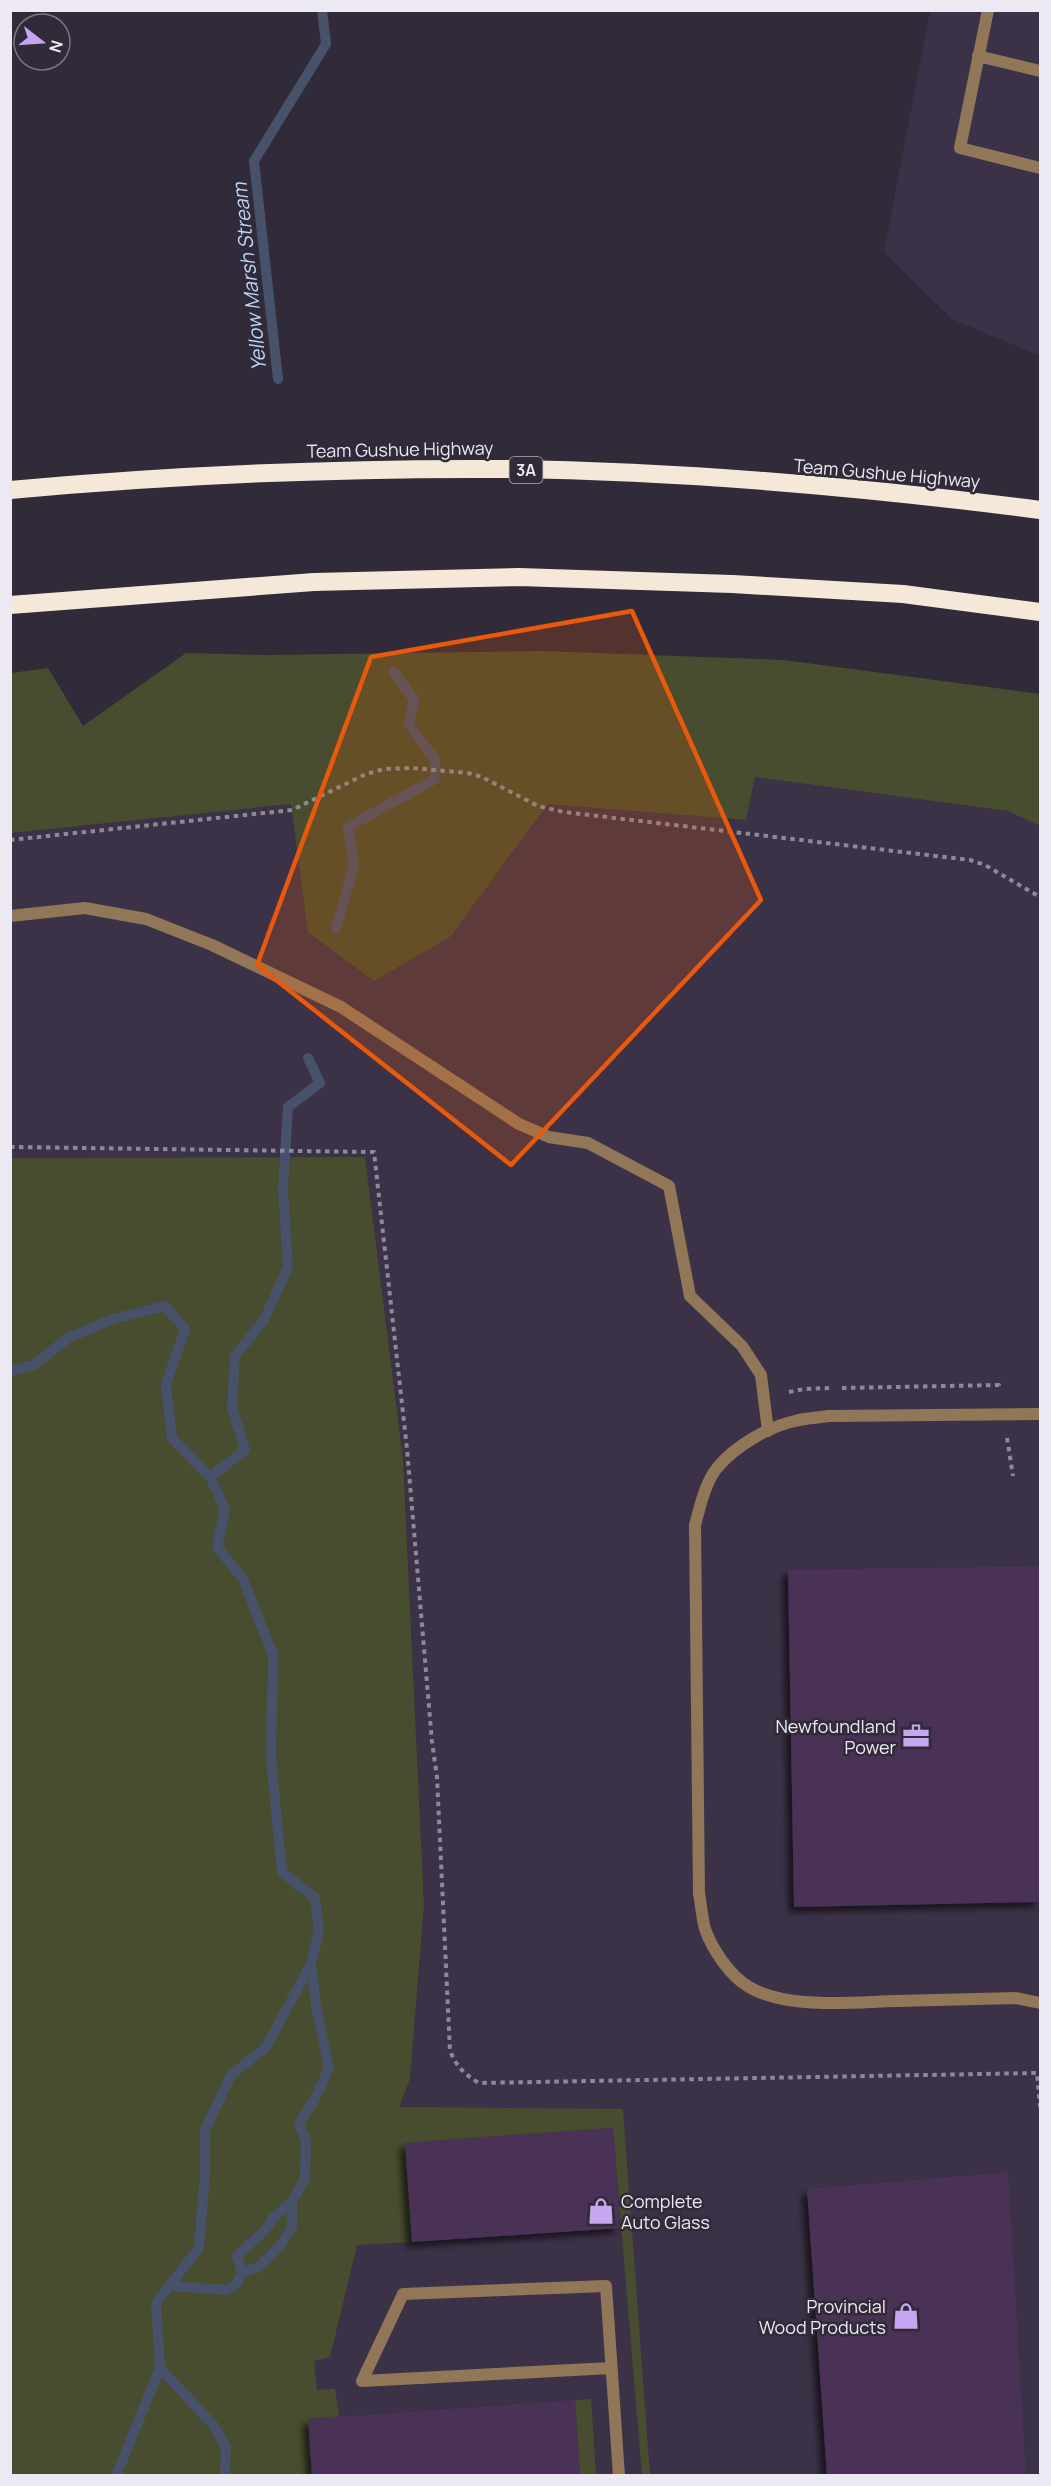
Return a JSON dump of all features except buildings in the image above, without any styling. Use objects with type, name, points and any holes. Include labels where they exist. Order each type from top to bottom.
[{"type":"highway","name":"Team Gushue Highway","points":[[10,490],[302,471],[504,469],[703,477],[943,497],[1041,510]]},
{"type":"highway","points":[[10,605],[314,582],[519,577],[732,584],[903,594],[1041,612]]},
{"type":"lane","points":[[988,10],[960,148],[1041,168]]},
{"type":"lane","points":[[978,56],[1041,71]]},
{"type":"lane","points":[[10,916],[85,908],[146,919],[212,945],[341,1006],[519,1124],[549,1137],[588,1143],[669,1186],[690,1296],[742,1346],[761,1376],[768,1431]]},
{"type":"lane","points":[[1041,1414],[828,1416],[796,1420],[768,1431],[736,1451],[716,1469],[703,1498],[695,1525],[699,1893],[705,1929],[721,1957],[734,1974],[748,1986],[766,1995],[822,2003],[1016,1998],[1041,2003]]},
{"type":"lane","points":[[611,2368],[362,2381],[403,2294],[606,2286],[619,2475]]},
{"type":"path","points":[[10,840],[292,810],[366,774],[384,769],[412,768],[460,771],[482,777],[538,806],[576,813],[970,860],[985,865],[1041,897]]},
{"type":"path","points":[[10,1147],[374,1152],[407,1449],[437,1777],[450,2051],[456,2065],[465,2074],[479,2083],[1037,2073],[1041,2107]]},
{"type":"highlighted area","points":[[632,611],[761,900],[511,1165],[257,965],[371,657]]},
{"type":"shaded area","points":[[930,11],[1040,11],[1040,356],[952,319],[884,252]]},
{"type":"shaded area","points":[[755,777],[1008,811],[1040,826],[1040,2475],[255,2475],[410,2079],[424,1905],[403,1459],[365,1157],[11,1158],[10,833],[291,804],[292,810],[450,937],[547,804],[746,820]]},
{"type":"green space","points":[[542,651],[784,660],[1040,694],[1040,826],[1008,811],[755,777],[746,820],[548,804],[450,937],[374,981],[308,932],[291,804],[11,833],[11,673],[48,668],[83,726],[186,653],[264,655]]},
{"type":"green space","points":[[365,1157],[403,1459],[424,1905],[410,2079],[399,2107],[623,2109],[650,2475],[642,2475],[613,2128],[405,2143],[412,2242],[357,2245],[330,2357],[314,2361],[317,2390],[335,2389],[339,2417],[308,2419],[312,2475],[11,2475],[10,1158]]},
{"type":"green space","points":[[591,2399],[596,2475],[580,2475],[575,2400]]},
{"type":"waterway","name":"Yellow Marsh Stream","points":[[278,379],[254,161],[326,44],[322,10]]},
{"type":"waterway","name":"Yellow Marsh Stream","points":[[336,929],[354,865],[348,827],[435,779],[435,760],[409,724],[414,700],[394,672]]},
{"type":"waterway","name":"Yellow Marsh Stream","points":[[210,1477],[245,1450],[232,1407],[235,1356],[264,1320],[288,1267],[283,1188],[288,1107],[320,1083],[308,1058]]},
{"type":"waterway","name":"Yellow Marsh Stream","points":[[10,1371],[34,1365],[68,1338],[113,1319],[165,1306],[185,1329],[166,1384],[172,1438],[210,1477],[225,1509],[217,1547],[243,1579],[273,1655],[271,1758],[282,1872],[315,1898],[319,1930],[311,1964],[266,2047],[231,2075],[205,2130],[205,2174],[199,2248],[156,2303],[160,2368],[116,2476]]},
{"type":"waterway","points":[[170,2286],[227,2290],[237,2283],[242,2273],[237,2256],[265,2230],[274,2217],[292,2202],[305,2179],[306,2141],[299,2124],[316,2097],[329,2068],[316,2005],[311,1964]]},
{"type":"waterway","points":[[242,2273],[260,2266],[280,2246],[292,2227],[292,2202]]},
{"type":"waterway","points":[[160,2368],[214,2426],[226,2447],[225,2476]]},
{"type":"place","name":"Newfoundland Power","points":[[916,1736]]},
{"type":"place","name":"Complete Auto Glass","points":[[601,2211]]},
{"type":"place","name":"Provincial Wood Products","points":[[906,2316]]}]
